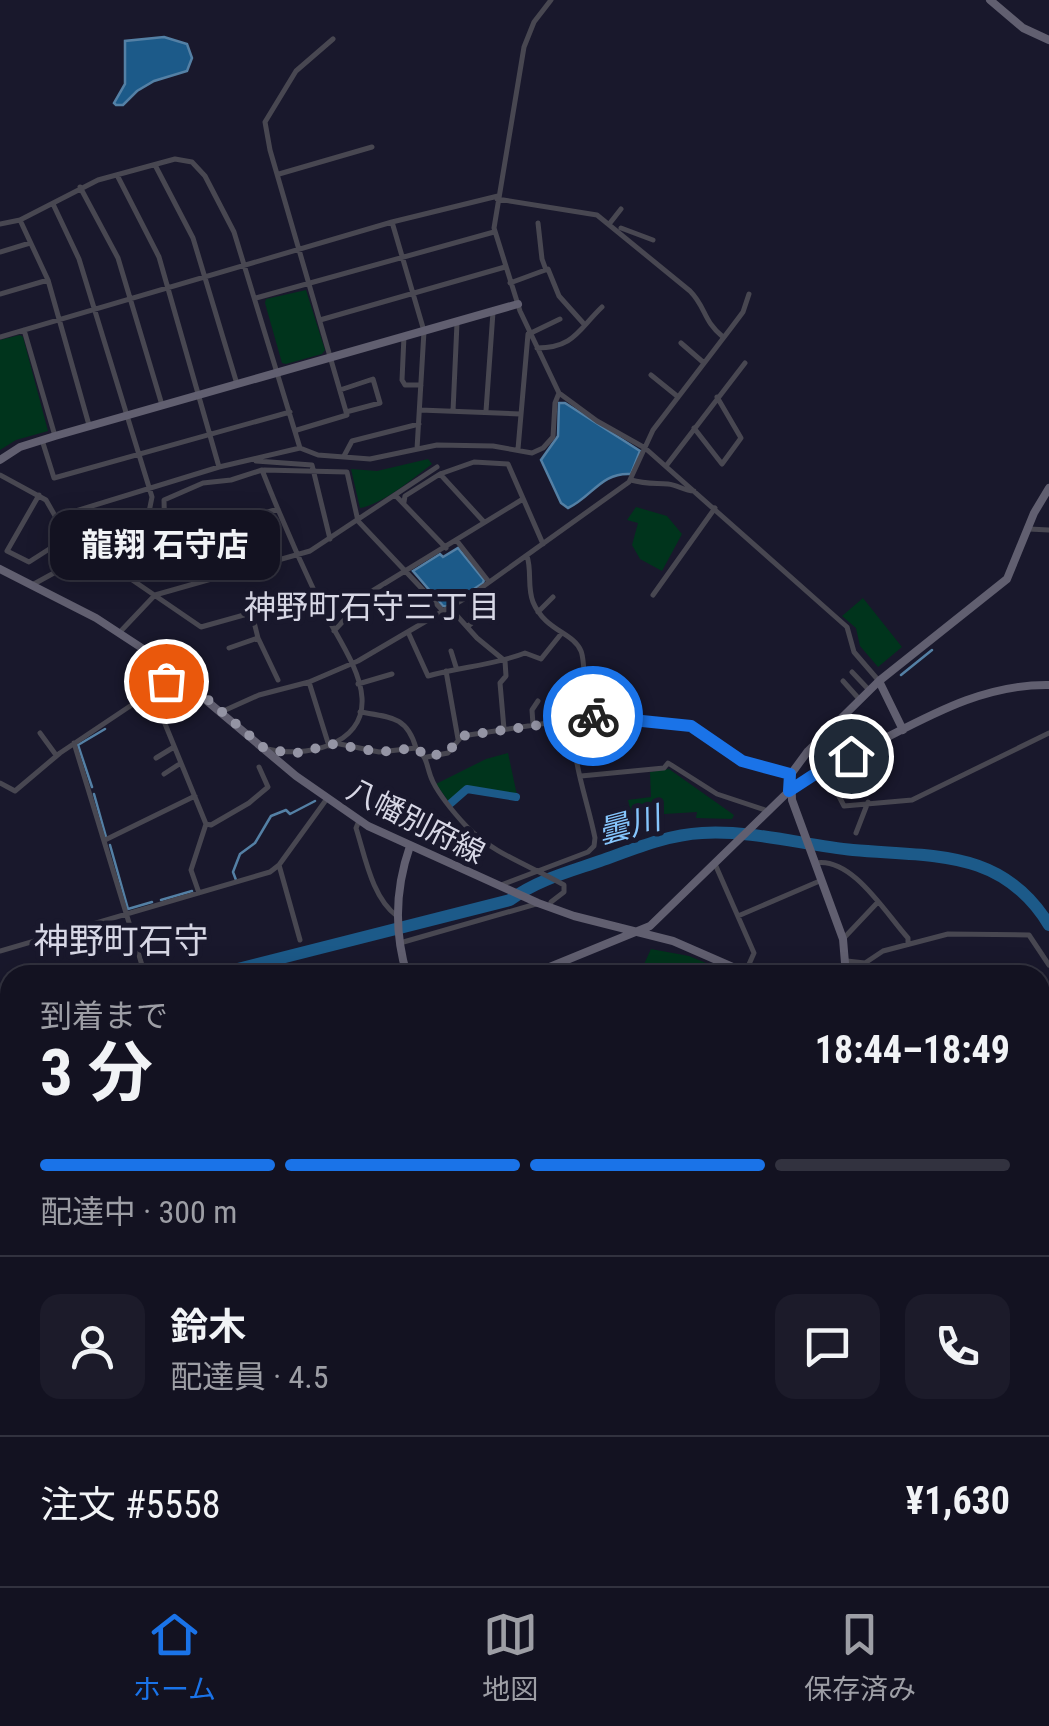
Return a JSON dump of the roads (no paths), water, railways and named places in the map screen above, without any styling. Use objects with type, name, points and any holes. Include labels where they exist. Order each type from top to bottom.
[{"type":"main road","points":[[990,0],[1023,28],[1049,40]]},
{"type":"main road","points":[[0,460],[15,450],[54,436],[518,304]]},
{"type":"main road","points":[[847,965],[844,938],[789,791],[790,774],[879,681],[1001,586],[1012,572],[1034,513],[1049,488]]},
{"type":"main road","name":"八幡別府線","points":[[0,570],[119,633],[178,674],[326,800],[359,822],[550,908],[673,941],[728,965]]},
{"type":"main road","points":[[879,681],[903,730]]},
{"type":"main road","points":[[556,965],[640,932],[669,910],[789,791],[825,769],[991,690],[1049,684]]},
{"type":"main road","points":[[405,965],[397,916],[398,893],[410,846]]},
{"type":"street","points":[[551,0],[534,22],[524,46],[494,232],[529,332],[559,393],[596,421],[645,448],[847,626],[854,652],[879,681]]},
{"type":"street","points":[[296,430],[347,416],[265,122],[296,71],[333,39]]},
{"type":"street","points":[[278,174],[372,147]]},
{"type":"street","points":[[0,224],[20,220],[80,188],[117,175],[180,158],[199,168],[234,232],[300,448]]},
{"type":"street","points":[[155,165],[193,238],[237,384]]},
{"type":"street","points":[[117,175],[159,258],[219,468]]},
{"type":"street","points":[[80,188],[118,258],[162,406]]},
{"type":"street","points":[[0,337],[392,222],[497,198],[582,212],[652,240]]},
{"type":"street","points":[[32,585],[144,522],[152,504],[79,259],[52,204]]},
{"type":"street","points":[[612,224],[621,210]]},
{"type":"street","points":[[20,220],[48,280],[89,426]]},
{"type":"street","points":[[392,222],[424,332],[417,450]]},
{"type":"street","points":[[538,222],[546,270],[559,296],[584,324]]},
{"type":"street","points":[[612,224],[702,302],[710,326],[723,337]]},
{"type":"street","points":[[256,298],[494,232]]},
{"type":"street","points":[[0,252],[30,243]]},
{"type":"street","points":[[320,320],[505,267]]},
{"type":"street","points":[[510,283],[546,270]]},
{"type":"street","points":[[0,294],[48,280]]},
{"type":"street","points":[[221,712],[259,695],[309,682],[408,632],[528,556],[631,480],[653,430],[743,312],[749,294]]},
{"type":"street","points":[[537,348],[556,348],[575,338],[602,307]]},
{"type":"street","points":[[486,412],[494,310]]},
{"type":"street","points":[[518,449],[524,344],[529,332],[560,319]]},
{"type":"street","points":[[453,411],[457,320]]},
{"type":"street","points":[[24,330],[54,436]]},
{"type":"street","points":[[404,336],[402,380],[406,385],[421,385]]},
{"type":"street","points":[[681,343],[704,362]]},
{"type":"street","points":[[666,466],[746,364]]},
{"type":"street","points":[[651,376],[677,396]]},
{"type":"street","points":[[340,390],[373,380],[380,403],[346,412]]},
{"type":"street","points":[[56,516],[300,448],[318,454],[370,459],[461,445],[532,453],[552,437],[559,393]]},
{"type":"street","points":[[694,428],[722,464],[741,438],[717,397]]},
{"type":"street","points":[[420,410],[520,414]]},
{"type":"street","points":[[42,440],[54,478],[290,412]]},
{"type":"street","points":[[344,456],[352,441],[419,424]]},
{"type":"street","points":[[249,460],[312,464],[330,539]]},
{"type":"street","points":[[119,633],[156,595],[299,553],[330,539],[438,470],[474,462],[508,464],[543,544]]},
{"type":"street","points":[[262,470],[362,696],[360,712],[348,734],[332,744],[293,754],[264,748]]},
{"type":"street","points":[[165,540],[164,500],[203,483],[262,470],[347,472],[358,520],[406,572],[505,661],[506,676],[500,683],[504,728]]},
{"type":"street","points":[[404,503],[405,496],[438,470]]},
{"type":"street","points":[[438,470],[484,522]]},
{"type":"street","points":[[0,475],[39,494],[79,558]]},
{"type":"street","points":[[631,480],[694,490]]},
{"type":"street","points":[[39,494],[8,551],[29,562],[68,538]]},
{"type":"street","points":[[395,496],[446,548]]},
{"type":"street","points":[[334,632],[369,594],[523,499]]},
{"type":"street","points":[[654,595],[714,508]]},
{"type":"street","points":[[278,509],[112,558],[125,574],[201,627],[316,596]]},
{"type":"street","points":[[1028,529],[1049,530]]},
{"type":"street","points":[[457,541],[489,582]]},
{"type":"street","points":[[528,556],[531,595],[538,612],[582,652],[584,714]]},
{"type":"street","points":[[538,612],[554,597]]},
{"type":"street","points":[[467,628],[494,605]]},
{"type":"street","points":[[252,614],[258,638],[278,680]]},
{"type":"street","points":[[408,632],[428,676],[505,661],[525,653],[541,659],[561,634]]},
{"type":"street","points":[[229,648],[258,638]]},
{"type":"street","points":[[451,651],[456,668]]},
{"type":"street","points":[[446,671],[458,739]]},
{"type":"street","points":[[852,672],[869,690]]},
{"type":"street","points":[[0,782],[16,792],[56,756],[178,674]]},
{"type":"street","points":[[358,684],[392,674]]},
{"type":"street","points":[[843,681],[860,700]]},
{"type":"street","points":[[309,682],[332,744]]},
{"type":"street","points":[[151,690],[206,824],[191,870],[198,893]]},
{"type":"street","points":[[533,724],[532,710],[538,700]]},
{"type":"street","points":[[360,712],[404,724],[411,730],[416,748],[427,757],[434,784],[482,840],[565,888],[550,908]]},
{"type":"street","points":[[427,757],[448,752],[458,739],[504,728],[574,720],[584,714],[691,726],[742,761],[790,774]]},
{"type":"street","points":[[497,886],[588,852],[594,846],[596,838],[574,759],[574,720]]},
{"type":"street","points":[[40,733],[56,756]]},
{"type":"street","points":[[825,769],[842,804],[912,800],[1049,733]]},
{"type":"street","points":[[74,743],[142,965]]},
{"type":"street","points":[[332,744],[379,752],[416,748]]},
{"type":"street","points":[[156,758],[174,747]]},
{"type":"street","points":[[164,774],[181,763]]},
{"type":"street","points":[[580,776],[664,768],[668,763],[717,794],[767,812]]},
{"type":"street","points":[[206,824],[211,826],[268,787],[258,766]]},
{"type":"street","points":[[105,840],[195,796]]},
{"type":"street","points":[[0,951],[270,872],[326,800]]},
{"type":"street","points":[[856,834],[868,802]]},
{"type":"street","points":[[359,822],[356,828],[372,880],[388,910],[397,916]]},
{"type":"street","points":[[814,860],[834,863],[874,896],[908,938],[908,944]]},
{"type":"street","points":[[715,864],[754,953],[751,965]]},
{"type":"street","points":[[279,865],[300,940]]},
{"type":"street","points":[[738,916],[822,880]]},
{"type":"street","points":[[400,943],[538,903]]},
{"type":"street","points":[[844,938],[878,904]]},
{"type":"street","points":[[847,960],[865,963],[883,951],[948,934],[1028,935],[1049,965]]},
{"type":"water","points":[[164,37],[187,44],[192,58],[187,71],[154,81],[123,105],[116,105],[125,84],[125,41]]},
{"type":"water","points":[[559,403],[565,403],[640,451],[631,474],[604,481],[568,508],[561,503],[541,460],[558,436]]},
{"type":"water","points":[[458,548],[484,580],[447,607],[413,571]]},
{"type":"waterway","points":[[901,675],[932,650]]},
{"type":"waterway","points":[[92,787],[78,745],[105,729]]},
{"type":"waterway","points":[[451,803],[467,789],[516,797]]},
{"type":"waterway","points":[[94,794],[106,837]]},
{"type":"waterway","points":[[236,880],[233,872],[240,854],[255,843],[271,816],[286,810],[290,814],[315,801]]},
{"type":"waterway","name":"曇川","points":[[253,965],[510,900],[565,873],[663,840],[702,833],[778,838],[834,848],[963,861],[1010,882],[1049,925]]},
{"type":"waterway","points":[[110,845],[128,909],[152,902]]},
{"type":"waterway","points":[[161,900],[192,891]]},
{"type":"place","name":"龍翔 石守店","points":[[166,681]]},
{"type":"district","name":"神野町石守三丁目","points":[[372,607]]},
{"type":"district","name":"神野町石守","points":[[121,941]]}]
